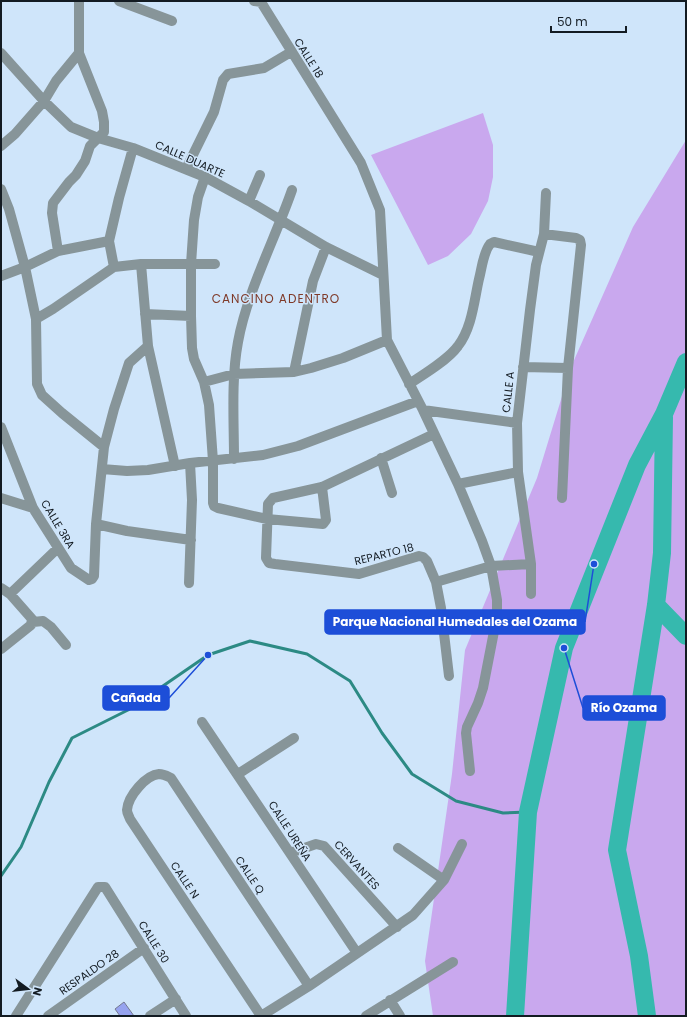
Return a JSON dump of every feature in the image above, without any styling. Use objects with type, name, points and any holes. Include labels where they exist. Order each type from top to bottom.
[{"type":"street","points":[[58,251],[52,213],[53,203],[76,175],[85,161],[90,146],[104,132],[102,111],[79,53],[79,1]]},
{"type":"street","points":[[119,1],[172,21]]},
{"type":"street","name":"CALLE 18","points":[[254,1],[261,2],[360,163],[380,210],[387,340]]},
{"type":"street","points":[[186,169],[214,112],[223,80],[226,76],[228,74],[264,68],[291,52]]},
{"type":"street","name":"CALLE DUARTE","points":[[1,53],[44,101],[71,127],[98,138],[134,148],[205,177],[249,200],[326,247],[383,275]]},
{"type":"street","points":[[1,146],[15,134],[44,101],[56,81],[79,53]]},
{"type":"street","points":[[114,267],[109,241],[119,198],[134,148]]},
{"type":"street","points":[[249,200],[260,175]]},
{"type":"street","points":[[205,177],[198,197],[194,220],[191,264],[191,316],[192,348],[194,359],[204,382],[209,404],[213,461],[214,506],[268,519],[323,524],[326,520],[322,487]]},
{"type":"street","points":[[1,189],[9,209],[25,267],[36,319],[37,384],[42,395],[104,447]]},
{"type":"street","points":[[234,459],[234,374],[237,344],[243,318],[282,220],[292,190]]},
{"type":"street","name":"CALLE A","points":[[531,594],[531,564],[518,472],[517,423],[530,310],[539,252],[544,234],[546,193]]},
{"type":"street","points":[[544,234],[576,238],[580,240],[581,245],[568,368],[562,498]]},
{"type":"street","points":[[1,276],[25,267],[58,251],[109,241]]},
{"type":"street","points":[[409,384],[437,365],[458,347],[469,323],[484,256],[490,244],[494,242],[539,252]]},
{"type":"street","points":[[294,372],[313,282],[326,247]]},
{"type":"street","points":[[141,264],[148,346],[175,466]]},
{"type":"street","points":[[36,319],[114,267],[141,264],[215,264]]},
{"type":"street","points":[[146,314],[191,316]]},
{"type":"street","points":[[204,382],[234,374],[294,372],[312,368],[343,358],[387,340],[423,410],[458,484],[491,566],[497,600],[498,616],[483,688],[467,727],[466,733],[470,771]]},
{"type":"street","points":[[148,346],[129,363],[114,409],[104,447],[96,524],[127,531],[191,540]]},
{"type":"street","points":[[523,367],[568,368]]},
{"type":"street","points":[[102,469],[127,471],[263,455],[298,446],[418,401]]},
{"type":"street","points":[[423,410],[517,423]]},
{"type":"street","name":"CALLE 3RA","points":[[1,427],[33,508],[71,568],[89,580],[92,580],[94,576],[96,524]]},
{"type":"street","points":[[268,519],[268,504],[273,498],[322,487],[434,434]]},
{"type":"street","points":[[381,458],[392,493]]},
{"type":"street","points":[[189,583],[192,500],[190,463]]},
{"type":"street","points":[[458,484],[518,472]]},
{"type":"street","points":[[1,498],[33,508]]},
{"type":"street","name":"REPARTO 18","points":[[268,519],[266,558],[269,563],[359,574],[419,556],[427,560],[436,582],[442,608],[449,676]]},
{"type":"street","points":[[10,594],[58,548]]},
{"type":"street","points":[[436,582],[491,566],[531,564]]},
{"type":"street","points":[[1,588],[10,594],[32,619],[32,622]]},
{"type":"street","points":[[32,622],[43,621],[52,627],[66,645]]},
{"type":"street","points":[[1,649],[31,625],[32,622]]},
{"type":"street","name":"CALLE UREÑA","points":[[202,722],[356,953]]},
{"type":"street","points":[[238,774],[294,738]]},
{"type":"street","name":"CALLE N","points":[[171,778],[158,774],[142,782],[133,795],[127,811],[130,818],[261,1016]]},
{"type":"street","name":"CALLE Q","points":[[171,778],[310,986]]},
{"type":"street","name":"CERVANTES","points":[[290,853],[316,844],[324,846],[397,927]]},
{"type":"street","points":[[261,1016],[310,986],[413,915],[444,880],[462,844]]},
{"type":"street","points":[[398,848],[444,880]]},
{"type":"street","name":"CALLE 30","points":[[16,1016],[98,887],[105,887],[186,1016]]},
{"type":"street","name":"RESPALDO 28","points":[[48,1016],[144,948]]},
{"type":"street","points":[[366,1016],[453,962]]},
{"type":"street","points":[[150,1016],[176,999]]},
{"type":"street","points":[[390,1000],[400,1016]]},
{"type":"shaded area","points":[[483,113],[493,145],[493,177],[488,201],[471,234],[448,256],[428,265],[371,155]]},
{"type":"shaded area","points":[[686,140],[686,1016],[433,1016],[425,961],[452,774],[465,650],[537,478],[571,367],[633,227]]},
{"type":"building","points":[[124,1002],[134,1016],[120,1016],[115,1009]]},
{"type":"waterway","points":[[515,1016],[528,812],[564,648],[637,465],[664,414],[686,362]]},
{"type":"waterway","points":[[647,1016],[639,956],[617,850],[656,605],[662,553],[664,417]]},
{"type":"waterway","points":[[656,605],[686,636]]},
{"type":"waterway","points":[[1,876],[21,847],[49,782],[72,738],[128,710],[208,655],[250,641],[307,654],[350,681],[382,733],[412,774],[456,801],[503,813],[528,812]]},
{"type":"place","name":"Parque Nacional Humedales del Ozama","points":[[594,564]]},
{"type":"place","name":"Río Ozama","points":[[564,648]]},
{"type":"place","name":"Cañada","points":[[208,655]]},
{"type":"district","name":"CANCINO ADENTRO","points":[[276,299]]}]
